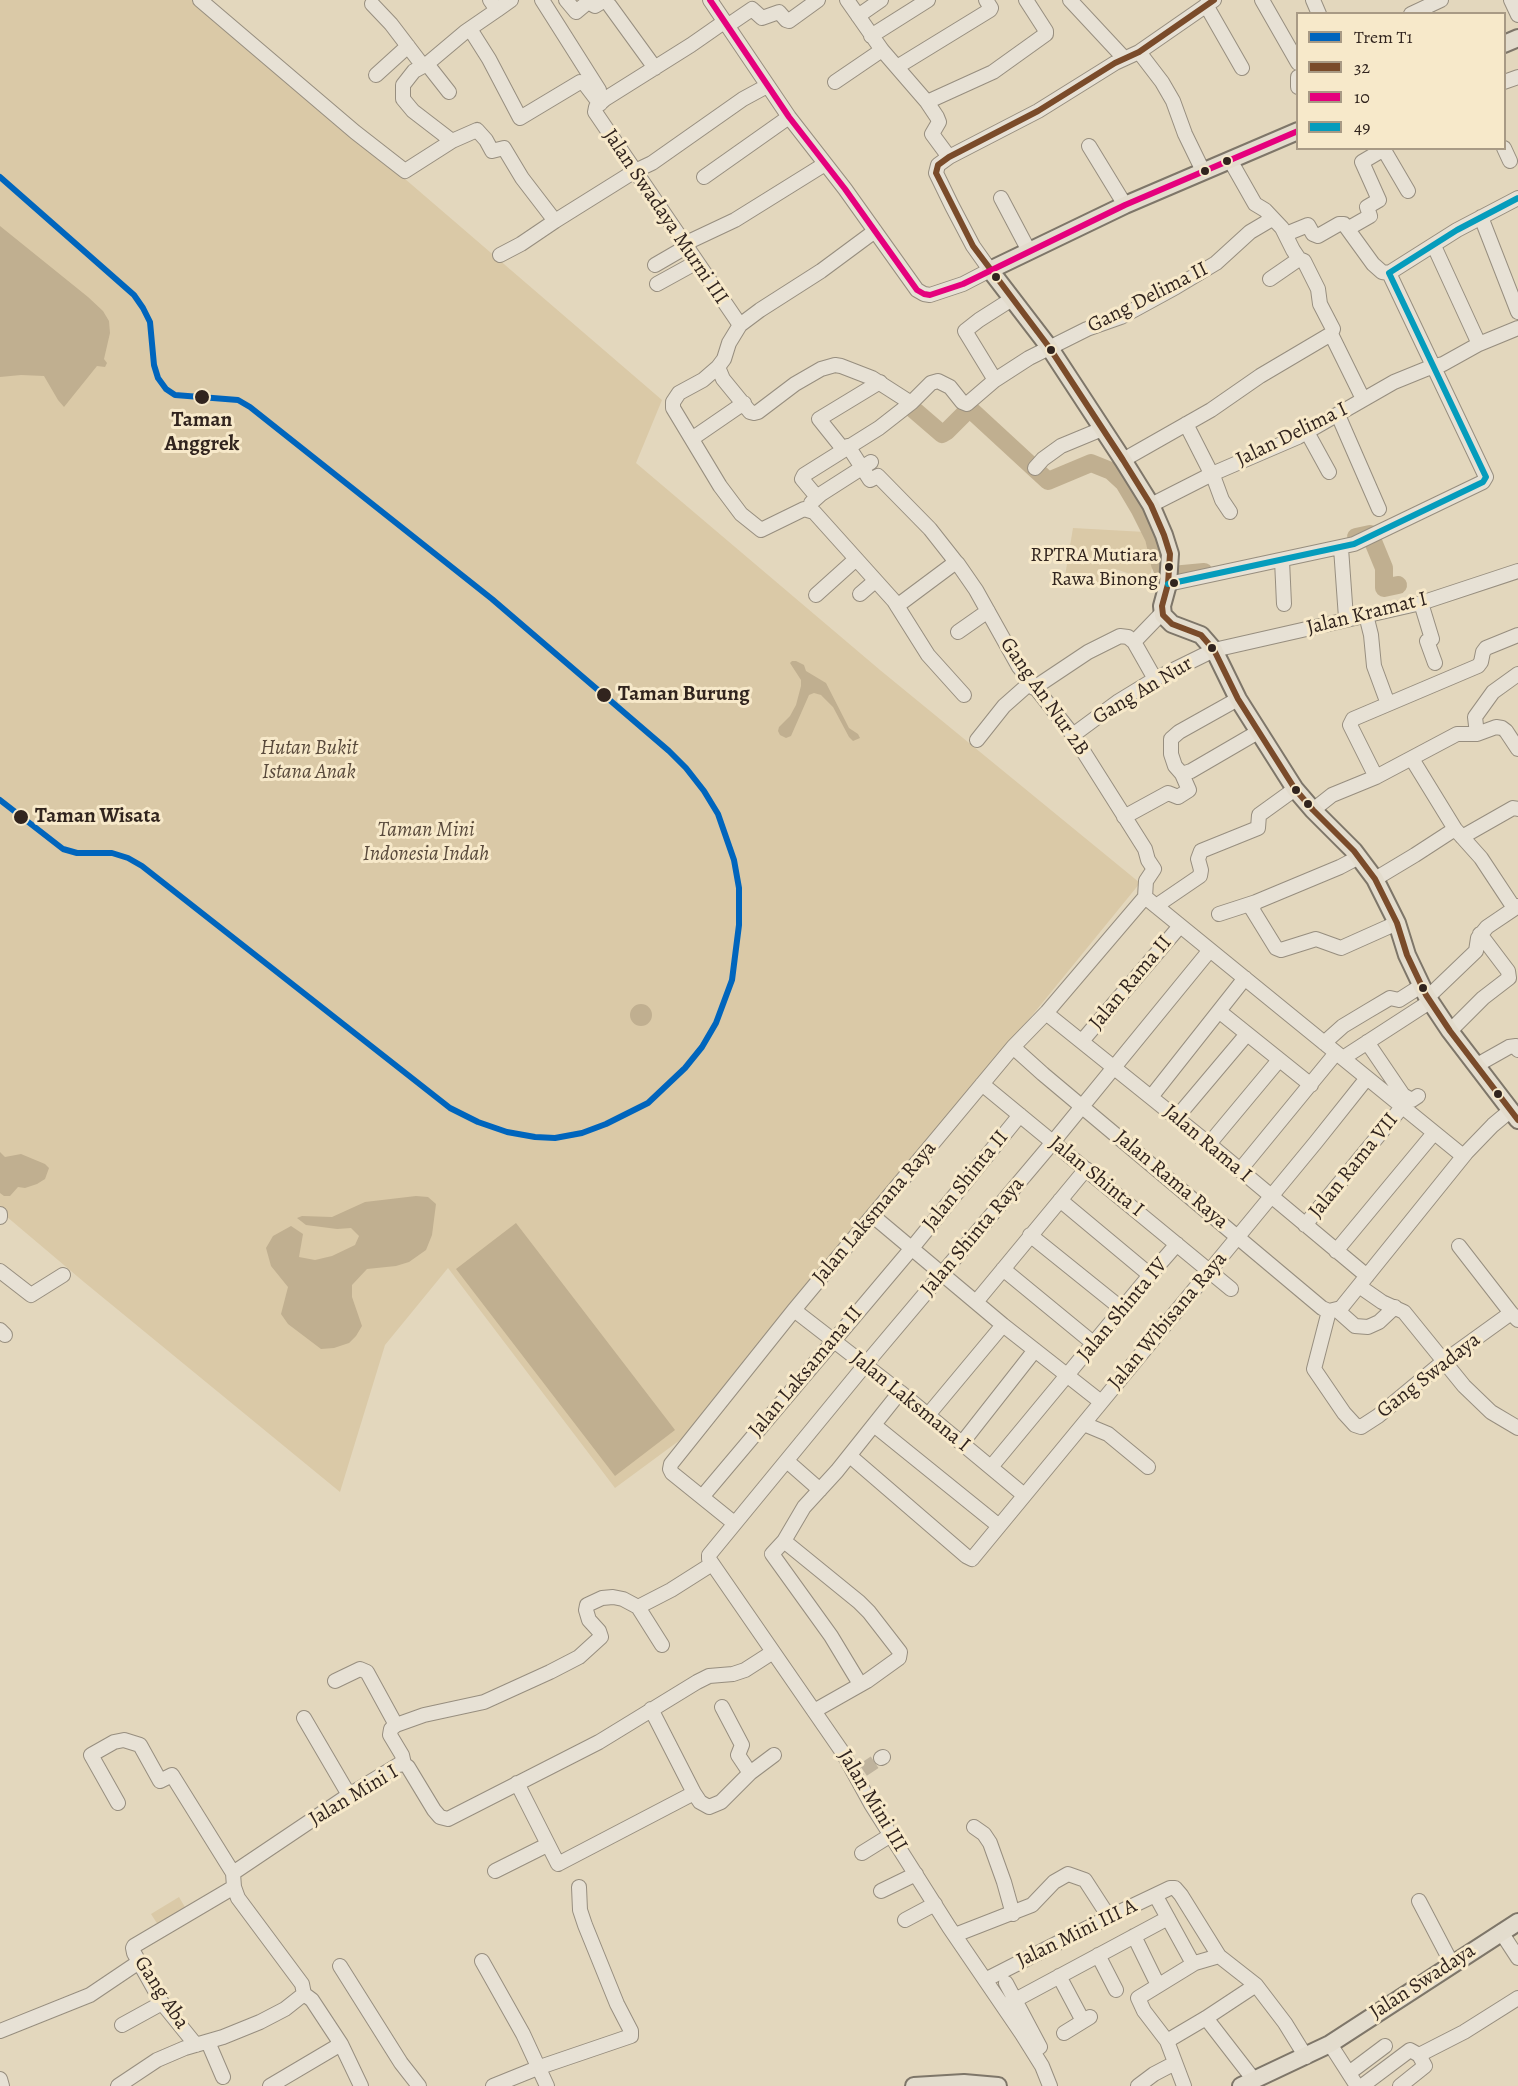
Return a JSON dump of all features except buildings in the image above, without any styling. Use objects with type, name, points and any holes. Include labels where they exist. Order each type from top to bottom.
[{"type":"main road","points":[[1296,132],[1125,205],[990,270],[1050,348],[1151,505],[1169,549],[1171,560],[1162,613],[1172,624],[1201,635],[1214,650],[1238,699],[1295,789],[1312,810],[1359,857],[1375,879],[1396,923],[1407,955],[1427,995],[1450,1031],[1514,1115]]},
{"type":"main road","name":"Jalan Swadaya","points":[[1247,2083],[1330,2044],[1518,1922]]},
{"type":"main road","points":[[914,2086],[964,2083],[998,2086]]},
{"type":"street","points":[[200,0],[355,132],[405,171],[452,141],[476,130],[486,140],[492,151],[503,147],[522,178],[555,221]]},
{"type":"street","points":[[452,141],[413,111],[403,99],[403,85],[407,78],[470,29],[493,5],[511,0]]},
{"type":"street","points":[[542,0],[601,103]]},
{"type":"street","points":[[566,0],[576,12],[588,2],[595,6],[607,3],[655,68]]},
{"type":"street","points":[[710,0],[789,117],[917,290],[930,295],[963,284],[990,270],[973,246],[936,173],[938,165],[1047,106],[1124,58],[1138,52],[1210,3],[1242,68]]},
{"type":"street","points":[[601,103],[752,9],[762,18],[779,12],[789,21],[818,0]]},
{"type":"street","points":[[847,0],[871,36],[927,102],[939,120],[932,134],[949,157]]},
{"type":"street","points":[[858,16],[881,0]]},
{"type":"street","points":[[871,36],[928,0]]},
{"type":"street","points":[[927,102],[993,72],[1046,34],[1026,0]]},
{"type":"street","points":[[1070,0],[1124,58]]},
{"type":"street","points":[[1262,0],[1296,60]]},
{"type":"street","points":[[1415,12],[1441,0]]},
{"type":"street","points":[[1511,0],[1518,15]]},
{"type":"street","points":[[372,4],[449,92]]},
{"type":"street","points":[[897,67],[990,10],[989,4]]},
{"type":"street","points":[[470,29],[489,59],[520,118],[580,82],[584,83],[601,103]]},
{"type":"street","points":[[376,75],[408,46]]},
{"type":"street","points":[[835,82],[882,50]]},
{"type":"street","points":[[1138,52],[1173,100],[1185,134],[1203,171]]},
{"type":"street","points":[[500,255],[635,171],[652,163],[743,99],[767,86]]},
{"type":"street","name":"Jalan Swadaya Murni III","points":[[601,103],[596,116],[740,325]]},
{"type":"street","points":[[704,177],[789,117]]},
{"type":"street","points":[[1089,146],[1125,205]]},
{"type":"street","points":[[1349,228],[1370,216],[1367,207],[1379,200],[1362,162],[1378,150],[1384,150],[1408,191]]},
{"type":"street","points":[[1123,460],[1186,424],[1331,334],[1333,329],[1320,304],[1314,279],[1304,261],[1299,259],[1286,234],[1265,210],[1255,204],[1230,159]]},
{"type":"street","points":[[655,265],[685,246],[739,218],[825,164]]},
{"type":"street","points":[[1001,198],[1029,251]]},
{"type":"street","points":[[1286,234],[1306,225],[1317,236],[1341,223],[1349,228],[1373,264],[1382,272],[1389,273],[1457,230],[1518,198]]},
{"type":"street","points":[[1481,217],[1518,312]]},
{"type":"street","name":"Gang Delima II","points":[[908,406],[931,384],[938,381],[950,387],[962,402],[967,404],[995,380],[1029,358],[1087,329],[1121,316],[1176,287],[1216,262],[1250,232],[1272,219]]},
{"type":"street","points":[[875,231],[821,271],[740,325],[718,367],[703,380],[679,393],[673,402],[673,408],[729,499],[756,528],[764,529],[804,509],[866,465],[845,448],[819,419],[880,382]]},
{"type":"street","points":[[1434,246],[1479,344]]},
{"type":"street","points":[[1270,279],[1299,259]]},
{"type":"street","points":[[657,284],[697,262]]},
{"type":"street","points":[[1168,577],[1282,560],[1341,548],[1369,537],[1483,482],[1486,477],[1389,273]]},
{"type":"street","points":[[995,380],[965,331],[1012,299]]},
{"type":"street","name":"Jalan Delima I","points":[[1151,505],[1212,474],[1307,432],[1394,382],[1443,364],[1479,344],[1518,328]]},
{"type":"street","points":[[1331,334],[1363,399]]},
{"type":"street","points":[[718,367],[723,379],[750,412],[758,412],[795,384],[821,369],[835,365],[880,382],[908,406],[804,475],[802,479],[818,498]]},
{"type":"street","points":[[693,438],[744,403]]},
{"type":"street","points":[[1338,415],[1379,509]]},
{"type":"street","points":[[1186,424],[1230,512]]},
{"type":"street","points":[[1035,468],[1053,450],[1102,429]]},
{"type":"street","points":[[1307,432],[1329,472]]},
{"type":"street","name":"Gang An Nur 2B","points":[[866,465],[870,480],[878,476],[930,529],[956,562],[976,590],[1018,667],[1073,735],[1145,849],[1154,869],[1146,881],[1144,898]]},
{"type":"street","points":[[804,509],[814,512],[822,519],[897,606],[928,655],[964,695]]},
{"type":"street","points":[[1341,548],[1346,618]]},
{"type":"street","points":[[816,595],[856,559]]},
{"type":"street","points":[[1282,560],[1284,604]]},
{"type":"street","points":[[897,606],[956,562]]},
{"type":"street","name":"Jalan Kramat I","points":[[1214,650],[1327,625],[1346,618],[1421,603],[1518,571]]},
{"type":"street","points":[[860,594],[875,581]]},
{"type":"street","points":[[1421,603],[1432,639],[1427,641],[1435,663]]},
{"type":"street","points":[[958,632],[988,611]]},
{"type":"street","points":[[1134,642],[1162,613]]},
{"type":"street","points":[[1366,615],[1371,635],[1374,666],[1388,704]]},
{"type":"street","points":[[1376,777],[1350,725],[1353,719],[1478,666],[1486,648],[1518,635]]},
{"type":"street","points":[[977,740],[1010,701],[1111,639],[1120,636],[1134,642],[1155,679]]},
{"type":"street","name":"Gang An Nur","points":[[1073,735],[1119,701],[1155,679],[1214,650]]},
{"type":"street","points":[[1477,734],[1475,717],[1493,692],[1518,674]]},
{"type":"street","points":[[1124,817],[1168,793],[1178,797],[1189,790],[1176,766],[1172,754],[1171,738],[1238,699]]},
{"type":"street","points":[[1312,810],[1332,795],[1376,777],[1457,734],[1477,734],[1496,727],[1502,728],[1518,749]]},
{"type":"street","points":[[1182,774],[1258,732]]},
{"type":"street","points":[[1240,1170],[1311,1085],[1340,1056],[1367,1042],[1427,995],[1476,951],[1480,934],[1487,927],[1516,907],[1480,858],[1458,833],[1412,759]]},
{"type":"street","points":[[1156,906],[1200,876],[1198,859],[1201,851],[1258,828],[1259,815],[1295,789]]},
{"type":"street","points":[[1375,879],[1458,833],[1513,808],[1518,809]]},
{"type":"street","points":[[1219,914],[1256,902],[1359,857]]},
{"type":"street","points":[[1144,898],[1464,1156]]},
{"type":"street","name":"Jalan Laksmana Raya","points":[[734,1523],[672,1473],[671,1464],[794,1310],[982,1084],[1144,898]]},
{"type":"street","points":[[1256,902],[1252,909],[1279,950],[1316,939],[1341,948],[1396,923]]},
{"type":"street","name":"Jalan Rama II","points":[[1082,1041],[1180,926]]},
{"type":"street","points":[[1450,1031],[1483,998],[1509,978],[1508,971],[1480,934]]},
{"type":"street","name":"Jalan Shinta Raya","points":[[734,1523],[1053,1142],[1209,950]]},
{"type":"street","points":[[1151,1097],[1245,978]]},
{"type":"street","points":[[1324,1043],[1343,1026],[1390,998],[1399,1000],[1427,995]]},
{"type":"street","points":[[1220,1012],[1311,1085]]},
{"type":"street","name":"Jalan Rama I","points":[[1046,1013],[1209,1144],[1336,1251],[1363,1281],[1404,1312],[1464,1386],[1488,1409],[1516,1425]]},
{"type":"street","points":[[1176,1117],[1247,1034]]},
{"type":"street","points":[[1367,1042],[1403,1095],[1412,1100],[1418,1095]]},
{"type":"street","points":[[1477,1065],[1509,1047],[1516,1046],[1518,1050]]},
{"type":"street","name":"Jalan Rama Raya","points":[[1013,1047],[1322,1308],[1333,1311],[1355,1326],[1368,1327],[1380,1322],[1395,1307]]},
{"type":"street","points":[[1209,1144],[1279,1060]]},
{"type":"street","name":"Jalan Wibisana Raya","points":[[850,1456],[966,1556],[971,1559],[975,1557],[1367,1078]]},
{"type":"street","name":"Jalan Shinta I","points":[[982,1084],[1231,1289]]},
{"type":"street","name":"Jalan Rama VII","points":[[1305,1225],[1402,1107]]},
{"type":"street","name":"Jalan Shinta II","points":[[912,1248],[1020,1115]]},
{"type":"street","points":[[1333,1311],[1363,1281],[1464,1156],[1493,1125],[1514,1115]]},
{"type":"street","points":[[1336,1251],[1434,1133]]},
{"type":"street","points":[[976,1302],[1086,1169]]},
{"type":"street","points":[[1060,1200],[1150,1275]]},
{"type":"street","points":[[873,1216],[1101,1402]]},
{"type":"street","points":[[1030,1235],[1122,1309]]},
{"type":"street","name":"Jalan Shinta IV","points":[[991,1467],[1178,1244]]},
{"type":"street","points":[[1459,1246],[1515,1316]]},
{"type":"street","name":"Jalan Laksamana II","points":[[702,1497],[912,1248]]},
{"type":"street","points":[[1003,1269],[1094,1343]]},
{"type":"street","points":[[0,1271],[31,1295],[63,1275]]},
{"type":"street","name":"Jalan Laksmana I","points":[[794,1310],[900,1392],[1024,1495]]},
{"type":"street","name":"Gang Swadaya","points":[[1333,1311],[1314,1369],[1355,1425],[1361,1427],[1443,1362],[1515,1316]]},
{"type":"street","points":[[928,1415],[1003,1324]]},
{"type":"street","points":[[962,1443],[1035,1350]]},
{"type":"street","points":[[860,1684],[831,1636],[772,1554],[784,1540],[800,1512],[850,1456],[900,1392]]},
{"type":"street","points":[[1084,1424],[1107,1434],[1148,1467]]},
{"type":"street","points":[[874,1425],[999,1526]]},
{"type":"street","points":[[787,1461],[820,1490]]},
{"type":"street","points":[[638,1607],[671,1590],[712,1564],[709,1559],[710,1552],[734,1523]]},
{"type":"street","points":[[784,1540],[859,1602],[898,1648],[900,1656],[860,1684],[814,1711]]},
{"type":"street","name":"Jalan Mini III","points":[[712,1564],[772,1652],[860,1773],[867,1806],[891,1835],[985,1980],[1009,2003],[1050,2086]]},
{"type":"street","points":[[404,1764],[402,1755],[390,1735],[391,1729],[424,1715],[484,1702],[579,1657],[601,1637],[599,1631],[589,1620],[586,1610],[587,1605],[593,1602],[614,1597],[638,1607],[662,1645]]},
{"type":"street","name":"Jalan Mini I","points":[[232,1873],[398,1765],[404,1764],[408,1767],[434,1810],[441,1817],[448,1819],[599,1742],[703,1679],[745,1670],[772,1652]]},
{"type":"street","points":[[335,1681],[360,1669],[367,1672],[396,1725]]},
{"type":"street","points":[[722,1707],[742,1745],[738,1755],[750,1773]]},
{"type":"street","points":[[651,1709],[694,1794],[700,1802],[709,1807],[721,1802],[750,1773],[774,1755]]},
{"type":"street","points":[[304,1718],[349,1796]]},
{"type":"street","points":[[118,1803],[91,1755],[114,1742],[124,1740],[140,1745],[160,1781],[172,1775],[232,1873],[234,1887],[241,1903],[302,1984],[304,1994],[312,2000],[341,2044],[361,2086]]},
{"type":"street","points":[[517,1783],[558,1864],[694,1794]]},
{"type":"street","points":[[974,1827],[984,1834],[990,1843],[1013,1914]]},
{"type":"street","points":[[862,1853],[891,1835]]},
{"type":"street","points":[[495,1870],[547,1845]]},
{"type":"street","points":[[881,1892],[916,1874]]},
{"type":"street","points":[[955,1935],[1032,1905],[1054,1882],[1068,1874],[1085,1880],[1108,1917]]},
{"type":"street","name":"Gang Aba","points":[[223,2078],[202,2043],[162,2003],[133,1948],[234,1887]]},
{"type":"street","points":[[493,2086],[543,2066],[629,2038],[632,2034],[585,1924],[580,1910],[579,1887]]},
{"type":"street","name":"Jalan Mini III A","points":[[985,1980],[1170,1888],[1175,1888],[1181,1895],[1219,1956]]},
{"type":"street","points":[[1158,1900],[1191,1960]]},
{"type":"street","points":[[1419,1901],[1452,1964]]},
{"type":"street","points":[[905,1920],[935,1904]]},
{"type":"street","points":[[1009,2003],[1168,1918]]},
{"type":"street","points":[[1501,1932],[1518,1958]]},
{"type":"street","points":[[1134,1936],[1156,1982]]},
{"type":"street","points":[[1098,1955],[1116,1990]]},
{"type":"street","points":[[1184,2086],[1167,2041],[1144,2011],[1138,1998],[1195,1963],[1219,1956],[1256,1985],[1285,2023],[1305,2057]]},
{"type":"street","points":[[482,1961],[524,2034],[527,2046],[543,2066],[553,2086]]},
{"type":"street","points":[[0,2031],[90,1995],[139,1962]]},
{"type":"street","points":[[340,1966],[401,2063],[419,2086]]},
{"type":"street","points":[[1059,1976],[1086,2019],[1064,2032]]},
{"type":"street","points":[[1006,1983],[1009,2003],[1050,2065]]},
{"type":"street","points":[[1167,2041],[1256,1985]]},
{"type":"street","points":[[118,2086],[157,2060],[274,2015],[290,2006],[304,1994]]},
{"type":"street","points":[[1330,2044],[1359,2086],[1413,2053],[1464,2032],[1518,1998]]},
{"type":"street","points":[[122,2025],[162,2003]]},
{"type":"street","points":[[1206,2018],[1247,2083]]},
{"type":"street","points":[[270,2086],[341,2044]]},
{"type":"street","points":[[1349,2073],[1385,2046]]},
{"type":"street","points":[[1400,2086],[1425,2066],[1413,2053]]},
{"type":"street","points":[[1138,2086],[1150,2076],[1175,2063]]},
{"type":"street","points":[[543,2066],[547,2086]]},
{"type":"street","points":[[0,2079],[2,2086]]},
{"type":"green space","name":"Taman Mini Indonesia Indah","points":[[0,0],[197,0],[662,400],[636,463],[880,670],[1140,883],[695,1429],[615,1488],[448,1268],[385,1345],[340,1492],[0,1211]]},
{"type":"green space","name":"RPTRA Mutiara Rawa Binong","points":[[1073,528],[1145,532],[1151,548],[1152,568],[1149,580],[1115,569],[1109,585],[1065,576]]},
{"type":"green space","points":[[179,1897],[189,1914],[162,1931],[151,1914]]},
{"type":"shaded area","points":[[0,226],[88,297],[103,311],[109,321],[110,333],[104,359],[107,363],[105,367],[97,366],[64,407],[44,376],[0,377]]},
{"type":"shaded area","points":[[792,661],[804,665],[806,671],[826,683],[849,728],[860,738],[853,741],[833,707],[821,695],[814,693],[809,695],[791,736],[786,738],[780,735],[779,727],[790,716],[796,705],[801,686],[801,680],[790,663]]},
{"type":"shaded area","points":[[641,1004],[649,1007],[652,1015],[649,1023],[641,1026],[633,1023],[630,1015],[633,1007]]},
{"type":"shaded area","points":[[0,1152],[5,1157],[21,1154],[45,1164],[49,1168],[45,1179],[25,1188],[18,1187],[10,1196],[4,1196],[0,1193]]},
{"type":"shaded area","points":[[416,1196],[428,1197],[436,1204],[432,1235],[426,1250],[409,1262],[396,1266],[367,1269],[352,1285],[352,1297],[362,1326],[349,1343],[321,1349],[288,1324],[281,1314],[288,1287],[271,1266],[266,1248],[273,1236],[291,1226],[303,1234],[299,1257],[315,1260],[332,1256],[355,1245],[359,1236],[351,1228],[337,1229],[306,1225],[297,1218],[302,1216],[332,1217],[365,1202]]},
{"type":"shaded area","points":[[516,1223],[675,1430],[615,1476],[456,1269]]},
{"type":"waterway","points":[[913,409],[942,434],[968,410],[971,410],[1048,481],[1091,463],[1111,471],[1124,483],[1140,510],[1154,538],[1163,571],[1172,575],[1204,572]]},
{"type":"waterway","points":[[1356,537],[1370,534],[1384,568],[1384,588],[1398,585]]},
{"type":"tunnel","points":[[863,1770],[881,1758]]},
{"type":"tram line","name":"T1","points":[[0,177],[134,295],[150,322],[154,365],[158,378],[166,389],[175,395],[238,400],[250,407],[492,599],[686,768],[718,814],[734,860],[739,888],[739,925],[732,980],[716,1023],[702,1047],[685,1068],[648,1103],[582,1133],[555,1138],[507,1132],[478,1122],[450,1108],[142,866],[112,853],[77,853],[63,849],[0,800]]},
{"type":"transit line","name":"10","points":[[710,0],[789,117],[845,189],[917,290],[924,294],[930,295],[963,284],[1125,205],[1296,132]]},
{"type":"transit line","name":"32","points":[[1214,0],[1139,52],[1115,63],[1038,111],[949,157],[938,165],[936,173],[973,246],[1049,347],[1151,505],[1170,554],[1168,584],[1162,606],[1163,615],[1172,624],[1201,635],[1214,650],[1238,699],[1295,789],[1354,851],[1375,879],[1397,923],[1407,955],[1426,995],[1450,1031],[1518,1120]]},
{"type":"transit line","name":"49","points":[[1168,584],[1354,544],[1483,482],[1486,477],[1389,273],[1457,230],[1518,198]]},
{"type":"place","name":"Taman Anggrek","points":[[202,397]]},
{"type":"place","name":"RPTRA Mutiara Rawa Binong","points":[[1169,567]]},
{"type":"place","name":"Taman Burung","points":[[604,695]]},
{"type":"place","name":"Taman Wisata","points":[[21,817]]},
{"type":"park label","name":"Hutan Bukit Istana Anak","points":[[309,761]]}]
